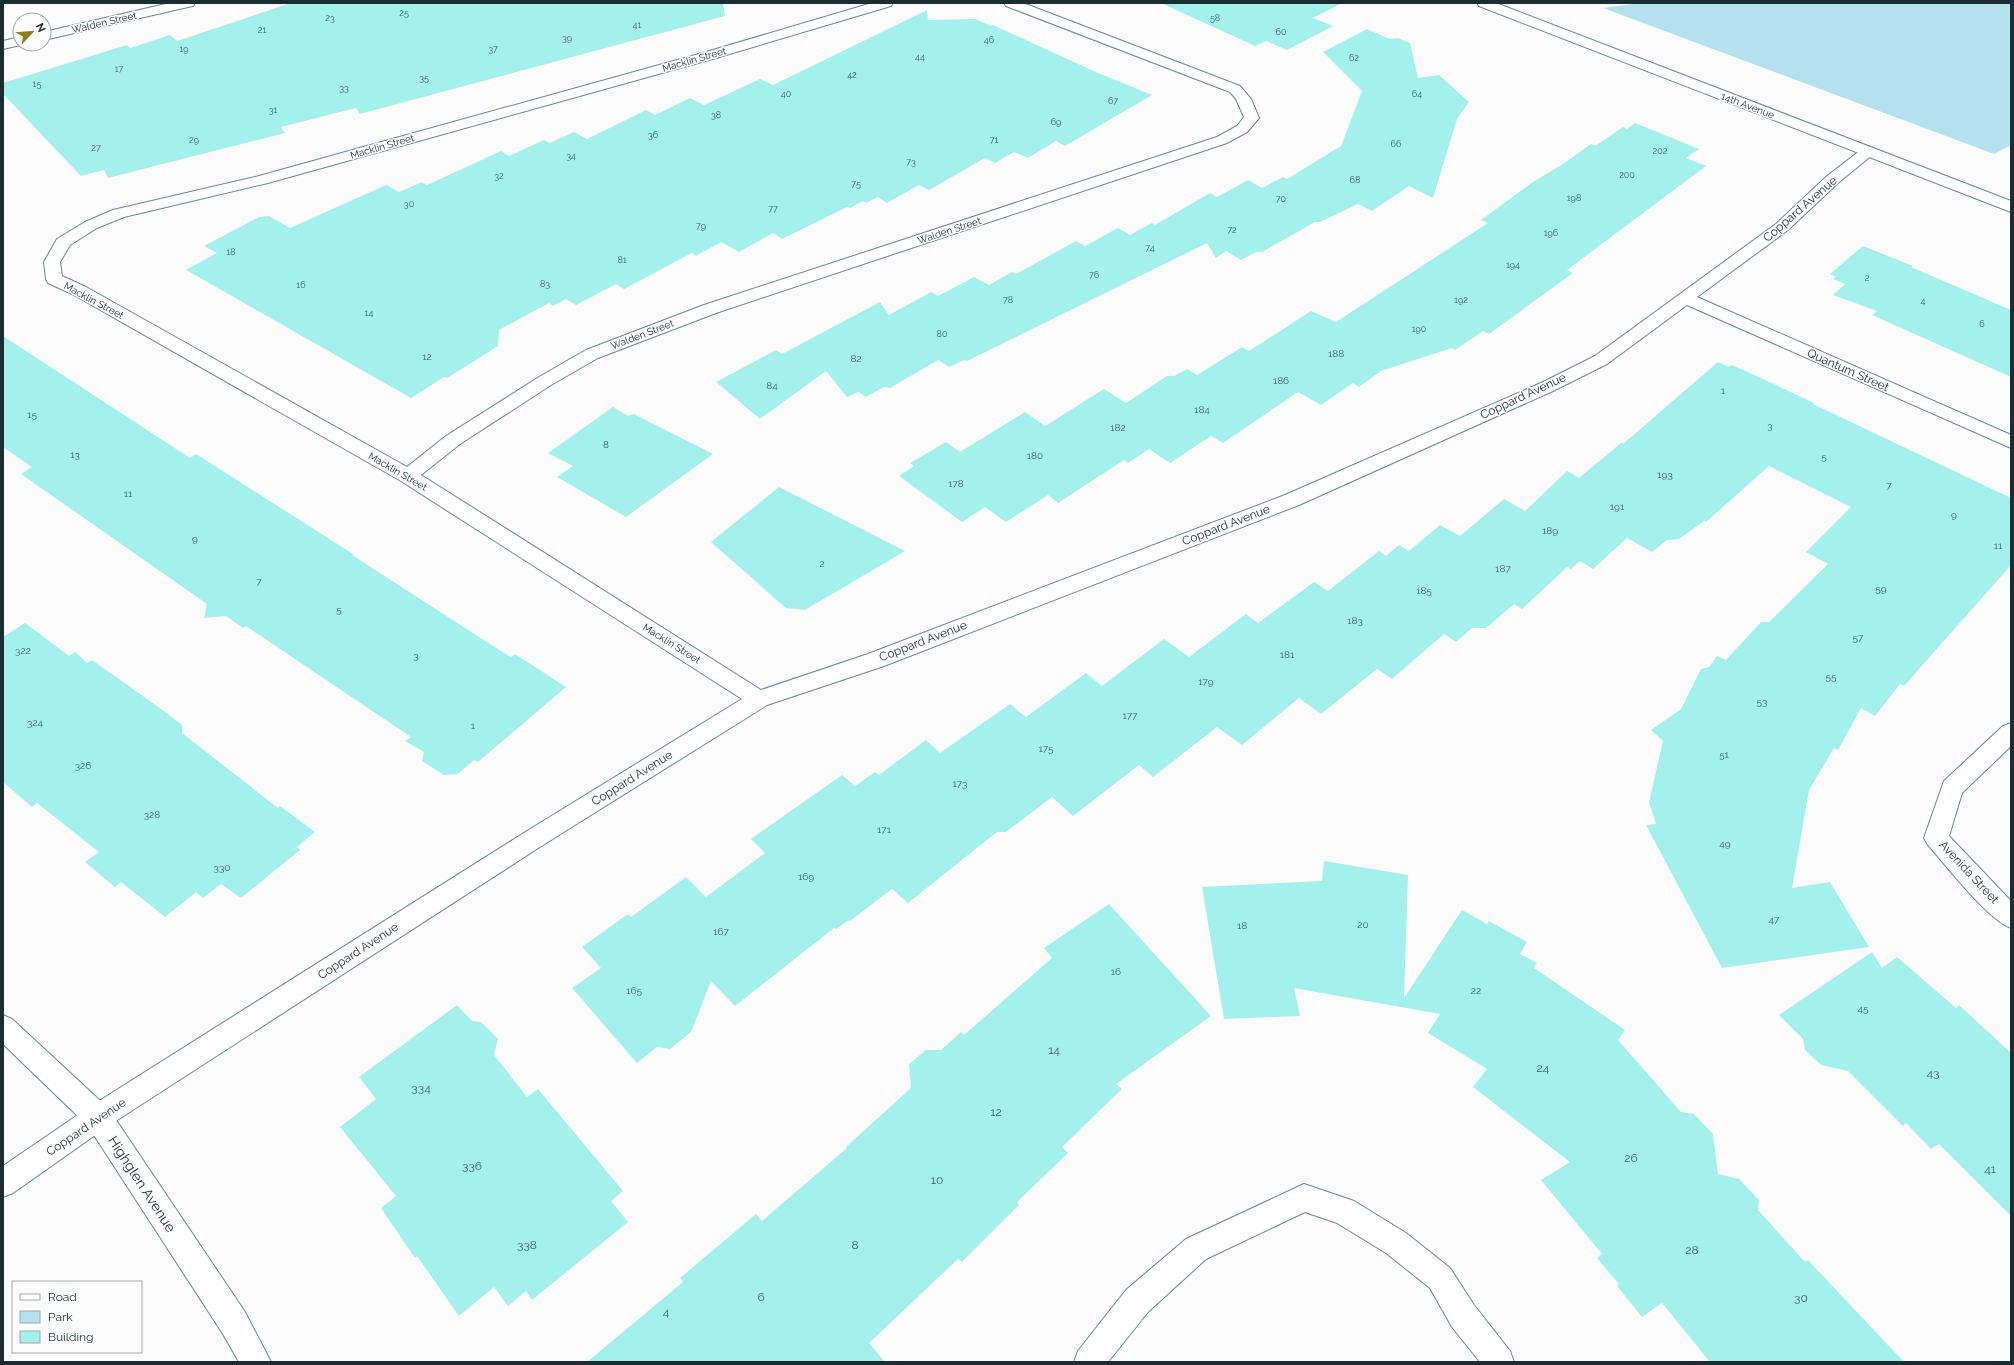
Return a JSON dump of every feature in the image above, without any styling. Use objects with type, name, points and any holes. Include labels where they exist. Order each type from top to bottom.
[{"type":"street","name":"Walden Street","points":[[52,34],[188,3]]},
{"type":"street","name":"Macklin Street","points":[[759,699],[408,476],[80,291],[54,279],[52,262],[63,242],[91,225],[119,214],[262,180],[711,55],[886,3]]},
{"type":"street","name":"Walden Street","points":[[408,476],[453,440],[545,381],[592,354],[710,309],[1222,140],[1242,129],[1252,118],[1246,108],[1244,97],[1234,89],[1011,3]]},
{"type":"street","name":"14th Avenue","points":[[1484,3],[2011,207]]},
{"type":"street","name":"Coppard Avenue","points":[[3,1183],[98,1117],[535,838],[759,699],[876,660],[1292,500],[1547,387],[1601,360],[1782,227],[1832,180],[1867,152]]},
{"type":"street","name":"Quantum Street","points":[[1685,298],[2011,442]]},
{"type":"street","name":"Avenida Street","points":[[2011,732],[1952,788],[1936,838],[1989,896],[2011,917]]},
{"type":"street","name":"Highglen Avenue","points":[[3,1027],[98,1117],[234,1323],[256,1362]]},
{"type":"street","points":[[1089,1362],[1137,1301],[1196,1249],[1304,1198],[1344,1211],[1396,1243],[1440,1278],[1463,1316],[1499,1362]]},
{"type":"green space","points":[[1640,3],[2011,3],[2011,145],[1994,154],[1603,8]]},
{"type":"building","points":[[291,3],[723,3],[725,16],[360,114],[356,108],[281,127],[285,133],[108,178],[104,170],[81,176],[3,94],[3,83],[127,45],[130,48],[170,35],[177,41]]},
{"type":"building","points":[[1161,3],[1342,3],[1313,18],[1333,26],[1287,50],[1266,41],[1255,46]]},
{"type":"building","points":[[927,10],[928,20],[975,19],[991,26],[993,25],[1098,73],[1152,95],[1065,146],[1056,141],[1028,158],[1014,152],[995,163],[985,158],[929,190],[919,185],[887,203],[878,197],[866,203],[863,201],[850,208],[847,207],[782,239],[773,233],[739,252],[721,242],[696,256],[692,253],[624,289],[616,284],[576,305],[566,299],[553,306],[549,303],[499,330],[498,346],[447,378],[444,377],[411,398],[186,270],[217,253],[204,246],[259,217],[269,216],[290,228],[386,185],[399,192],[422,182],[427,185],[501,151],[509,156],[544,140],[550,143],[574,132],[587,139],[646,110],[655,115],[690,98],[704,105],[760,79],[773,85]]},
{"type":"building","points":[[1367,29],[1390,39],[1398,38],[1410,43],[1418,78],[1439,75],[1469,102],[1457,119],[1433,198],[1409,186],[1372,211],[1358,204],[1320,222],[1315,222],[1262,252],[1256,252],[1241,260],[1226,251],[1216,258],[1207,243],[967,361],[964,360],[949,367],[938,360],[890,388],[884,387],[866,397],[858,392],[847,397],[826,371],[760,419],[716,382],[776,350],[782,354],[880,302],[889,315],[931,292],[938,296],[974,277],[989,285],[1012,272],[1016,274],[1076,241],[1085,246],[1118,228],[1130,235],[1152,223],[1155,225],[1210,193],[1217,197],[1248,180],[1262,188],[1283,177],[1287,179],[1341,146],[1362,91],[1323,52]]},
{"type":"building","points":[[1635,123],[1699,149],[1686,158],[1706,166],[1567,270],[1573,273],[1489,334],[1483,331],[1455,350],[1452,348],[1381,371],[1359,387],[1353,383],[1321,405],[1298,392],[1223,443],[1211,436],[1170,463],[1149,449],[1128,463],[1124,460],[1058,503],[1048,495],[1006,522],[985,507],[962,522],[899,476],[914,466],[910,463],[946,442],[960,452],[1025,412],[1045,426],[1104,389],[1126,403],[1167,376],[1174,376],[1187,369],[1197,375],[1242,347],[1249,351],[1311,311],[1336,322],[1488,223],[1481,220],[1533,182],[1563,164],[1591,144],[1595,146],[1623,127],[1627,129]]},
{"type":"building","points":[[1863,246],[1913,266],[1911,267],[2011,310],[2011,377],[1872,315],[1877,311],[1833,295],[1845,284],[1833,279],[1836,277],[1830,274]]},
{"type":"building","points":[[3,336],[190,458],[196,454],[353,554],[352,555],[496,648],[511,657],[515,654],[566,687],[478,762],[474,760],[458,774],[444,775],[422,761],[424,752],[405,741],[411,737],[246,626],[243,628],[226,616],[204,618],[207,604],[21,474],[32,467],[3,447]]},
{"type":"building","points":[[1718,362],[1729,367],[1732,365],[1774,384],[2011,498],[2011,565],[1904,686],[1900,684],[1875,716],[1861,708],[1838,750],[1834,748],[1809,790],[1792,888],[1830,882],[1869,947],[1722,968],[1646,825],[1656,824],[1649,802],[1663,741],[1651,730],[1681,709],[1701,669],[1709,667],[1717,656],[1726,660],[1761,622],[1769,622],[1828,564],[1806,552],[1851,507],[1769,466],[1706,522],[1704,521],[1679,539],[1667,540],[1652,552],[1627,538],[1593,569],[1580,561],[1571,569],[1567,567],[1522,609],[1514,604],[1486,628],[1472,628],[1456,642],[1444,634],[1392,679],[1377,669],[1321,714],[1299,698],[1242,745],[1217,727],[1153,777],[1139,765],[1073,816],[1052,797],[1006,832],[997,832],[908,903],[892,889],[850,921],[849,920],[836,929],[834,928],[735,1006],[711,981],[691,1032],[670,1049],[657,1047],[637,1063],[572,988],[601,968],[582,947],[628,914],[631,917],[686,877],[706,897],[765,853],[751,839],[842,775],[855,786],[875,772],[879,775],[926,740],[940,753],[1010,704],[1026,717],[1086,673],[1102,686],[1164,639],[1189,657],[1246,614],[1258,623],[1314,582],[1328,591],[1379,551],[1386,556],[1399,545],[1409,551],[1440,525],[1460,536],[1504,499],[1525,511],[1567,471],[1579,478],[1621,443],[1623,444]]},
{"type":"building","points":[[613,407],[628,416],[634,414],[713,454],[626,517],[557,477],[573,466],[548,453]]},
{"type":"building","points":[[779,487],[905,551],[805,610],[786,608],[711,542]]},
{"type":"building","points":[[25,623],[69,656],[75,652],[87,663],[92,660],[157,706],[182,725],[182,733],[278,808],[280,806],[315,832],[297,847],[300,850],[241,898],[221,884],[203,898],[196,892],[165,917],[121,882],[115,887],[85,862],[99,852],[37,803],[32,807],[3,782],[3,637]]},
{"type":"building","points":[[1324,861],[1408,875],[1404,998],[1462,910],[1487,924],[1489,921],[1527,942],[1520,954],[1537,963],[1534,968],[1625,1030],[1618,1040],[1681,1112],[1694,1114],[1713,1134],[1718,1174],[1739,1179],[1759,1200],[1758,1210],[1805,1262],[1808,1260],[1904,1362],[1710,1362],[1662,1303],[1642,1317],[1617,1286],[1619,1284],[1597,1258],[1602,1254],[1541,1180],[1570,1162],[1473,1087],[1487,1069],[1428,1033],[1440,1014],[1294,988],[1300,1016],[1224,1019],[1202,887],[1322,881]]},
{"type":"building","points":[[1109,904],[1211,1016],[1116,1084],[1122,1089],[1062,1147],[1068,1153],[1017,1202],[1019,1205],[962,1262],[958,1259],[869,1343],[885,1362],[587,1362],[683,1282],[680,1278],[756,1214],[762,1221],[847,1148],[846,1147],[911,1088],[909,1064],[926,1050],[941,1050],[961,1032],[964,1035],[1052,958],[1044,948]]},
{"type":"building","points":[[1872,952],[1882,968],[1897,957],[1956,1008],[1959,1005],[2011,1053],[2011,1216],[1939,1144],[1931,1149],[1906,1123],[1903,1126],[1848,1071],[1821,1065],[1805,1050],[1803,1039],[1779,1015]]},
{"type":"building","points":[[457,1005],[472,1021],[481,1022],[498,1039],[494,1055],[527,1097],[538,1089],[623,1191],[611,1201],[628,1222],[532,1300],[526,1291],[508,1306],[494,1287],[459,1316],[417,1256],[415,1258],[381,1208],[396,1196],[340,1127],[376,1099],[359,1077]]}]
